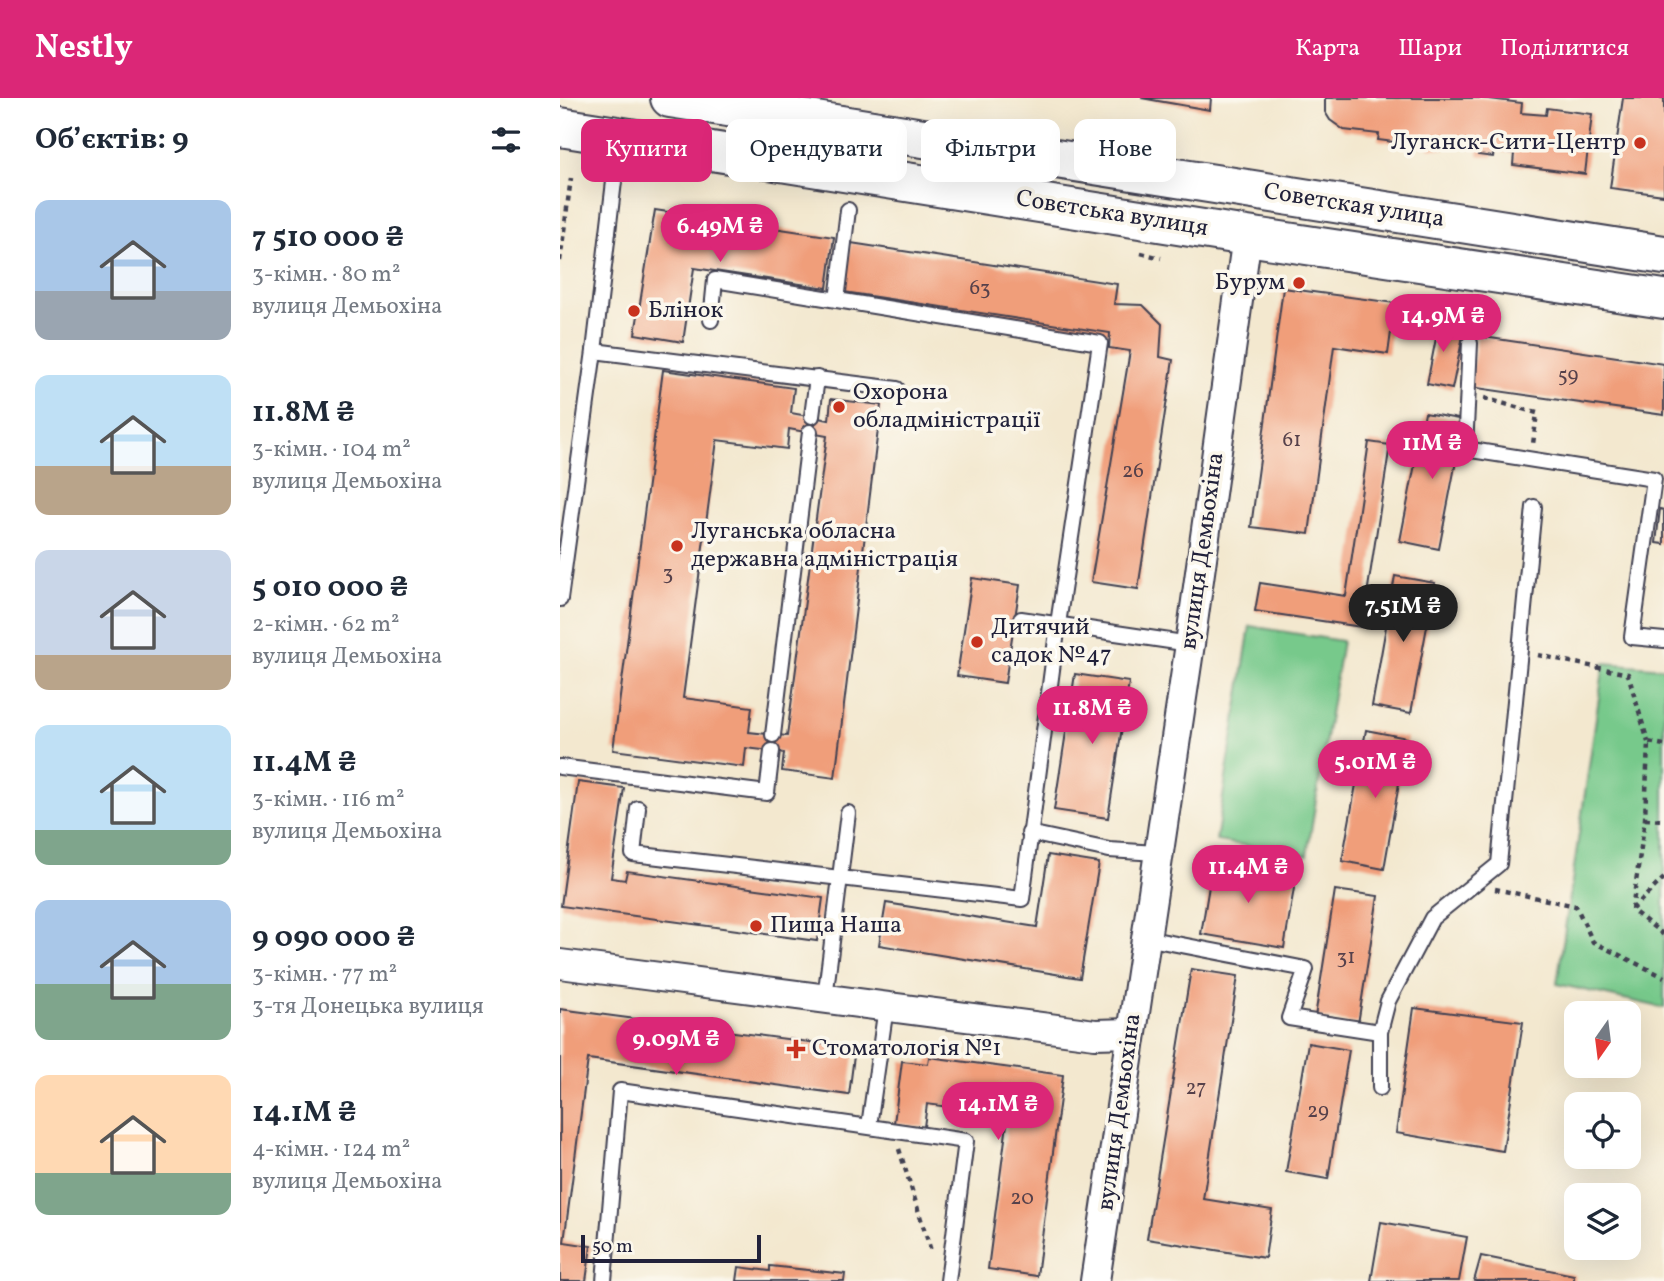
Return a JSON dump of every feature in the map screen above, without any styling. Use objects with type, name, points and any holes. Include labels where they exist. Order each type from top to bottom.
[{"type":"main road","name":"Советская улица","points":[[670,98],[1664,255]]},
{"type":"main road","name":"Совєтська вулиця","points":[[560,127],[581,130]]},
{"type":"main road","name":"Совєтська вулиця","points":[[712,151],[1664,299]]},
{"type":"street","name":"вулиця Демьохіна","points":[[1095,1281],[1190,644],[1247,236]]},
{"type":"street","points":[[560,964],[1095,1034],[1131,1033]]},
{"type":"lane","points":[[560,599],[614,182]]},
{"type":"lane","points":[[837,300],[848,210]]},
{"type":"lane","points":[[638,808],[632,854],[1022,899],[1058,624],[1100,344],[715,280],[711,320]]},
{"type":"lane","points":[[1470,343],[1465,449],[1654,479],[1632,637],[1664,640]]},
{"type":"lane","points":[[594,351],[897,389]]},
{"type":"lane","points":[[812,416],[817,378]]},
{"type":"lane","points":[[774,735],[810,432]]},
{"type":"lane","points":[[1380,1088],[1380,1032],[1388,1001],[1432,918],[1499,864],[1534,507]]},
{"type":"lane","points":[[1021,619],[1190,644]]},
{"type":"lane","points":[[560,767],[767,793],[772,751]]},
{"type":"lane","points":[[825,998],[848,813]]},
{"type":"lane","points":[[1029,833],[1109,850],[1157,853]]},
{"type":"lane","points":[[1145,938],[1306,969],[1289,1018],[1380,1032]]},
{"type":"lane","points":[[869,1125],[886,1007]]},
{"type":"lane","points":[[604,1281],[620,1091],[966,1141],[948,1281]]},
{"type":"path","points":[[560,261],[571,178]]},
{"type":"path","points":[[1135,251],[1161,258]]},
{"type":"path","points":[[1632,910],[1645,819],[1648,742],[1664,745]]},
{"type":"path","points":[[1645,819],[1664,820]]},
{"type":"path","points":[[1632,910],[1664,878]]},
{"type":"path","points":[[1474,884],[1576,906],[1592,942],[1664,977]]},
{"type":"path","points":[[1632,910],[1664,935]]},
{"type":"path","points":[[869,1125],[896,1141],[934,1258]]},
{"type":"green space","points":[[1250,626],[1342,641],[1307,855],[1216,841]]},
{"type":"green space","points":[[1604,663],[1664,668],[1664,1008],[1557,984]]},
{"type":"building","points":[[1141,98],[1211,98],[1210,110]]},
{"type":"building","points":[[1325,98],[1481,98],[1522,103],[1521,113],[1546,115],[1547,108],[1592,114],[1585,174],[1513,165],[1514,153],[1494,151],[1493,157],[1478,155],[1479,148],[1444,144],[1444,149],[1428,148],[1429,141],[1394,137],[1394,142],[1378,140],[1379,134],[1344,130],[1330,120],[1325,112]]},
{"type":"building","name":"Луганск-Сити-Центр","points":[[1623,98],[1664,98],[1664,195],[1610,188]]},
{"type":"building","points":[[655,210],[834,237],[827,288],[694,268],[683,342],[635,334]]},
{"type":"building","points":[[851,243],[1117,284],[1114,304],[1143,305],[1162,324],[1160,357],[1173,360],[1138,589],[1091,582],[1130,351],[1109,348],[1110,333],[844,292]]},
{"type":"building","points":[[1283,288],[1395,303],[1388,354],[1334,346],[1309,534],[1251,527]]},
{"type":"building","points":[[1419,322],[1464,331],[1452,389],[1427,384],[1436,338],[1417,334]]},
{"type":"building","points":[[1477,336],[1664,364],[1664,415],[1470,387]]},
{"type":"building","points":[[663,370],[794,388],[791,413],[829,420],[831,399],[881,405],[835,778],[782,771],[784,753],[772,751],[746,748],[744,767],[613,750]],"holes":[[[789,429],[827,436],[787,736],[749,732],[752,707],[683,698],[717,440],[787,449]]]},
{"type":"building","points":[[1425,413],[1464,420],[1439,549],[1400,541]]},
{"type":"building","points":[[1369,442],[1390,445],[1362,627],[1255,611],[1260,583],[1346,596]]},
{"type":"building","points":[[1660,509],[1664,510],[1664,544],[1656,543]]},
{"type":"building","points":[[1395,576],[1435,583],[1411,713],[1372,706]]},
{"type":"building","points":[[972,578],[1020,585],[1005,683],[957,676]]},
{"type":"building","points":[[1075,674],[1129,682],[1108,818],[1054,810]]},
{"type":"building","points":[[1366,730],[1407,738],[1384,869],[1342,861]]},
{"type":"building","points":[[578,782],[624,788],[611,878],[625,880],[627,871],[823,898],[817,941],[561,906]]},
{"type":"building","points":[[1048,855],[1099,863],[1080,978],[879,945],[886,903],[1037,927]]},
{"type":"building","points":[[1213,862],[1296,876],[1284,948],[1201,934]]},
{"type":"building","points":[[1335,890],[1378,896],[1358,1024],[1315,1017]]},
{"type":"building","points":[[1191,969],[1238,976],[1203,1199],[1272,1210],[1265,1258],[1147,1239]]},
{"type":"building","points":[[1414,1008],[1523,1022],[1503,1151],[1396,1133]]},
{"type":"building","points":[[560,1009],[855,1048],[849,1095],[588,1059],[564,1242],[591,1246],[586,1281],[560,1281]]},
{"type":"building","points":[[1308,1043],[1349,1050],[1328,1179],[1286,1172]]},
{"type":"building","points":[[929,1057],[1063,1075],[1037,1276],[988,1269],[1010,1101],[997,1100],[996,1113],[927,1104],[924,1127],[894,1123],[902,1061],[928,1064]]},
{"type":"building","points":[[1381,1222],[1467,1237],[1459,1281],[1371,1281]]},
{"type":"building","points":[[1481,1256],[1574,1275],[1574,1281],[1474,1281]]},
{"type":"building","points":[[770,1266],[845,1274],[844,1281],[737,1281],[739,1267],[770,1271]]},
{"type":"place","name":"Луганск-Сити-Центр","points":[[1640,143]]},
{"type":"place","name":"Бурум","points":[[1299,283]]},
{"type":"place","name":"Блінок","points":[[634,311]]},
{"type":"place","name":"Охорона обладміністрації","points":[[839,407]]},
{"type":"place","name":"Луганська обласна державна адміністрація","points":[[677,546]]},
{"type":"place","name":"Дитячий садок №47","points":[[977,642]]},
{"type":"place","name":"Пища Наша","points":[[756,926]]},
{"type":"place","name":"Стоматологія №1","points":[[796,1049]]}]
